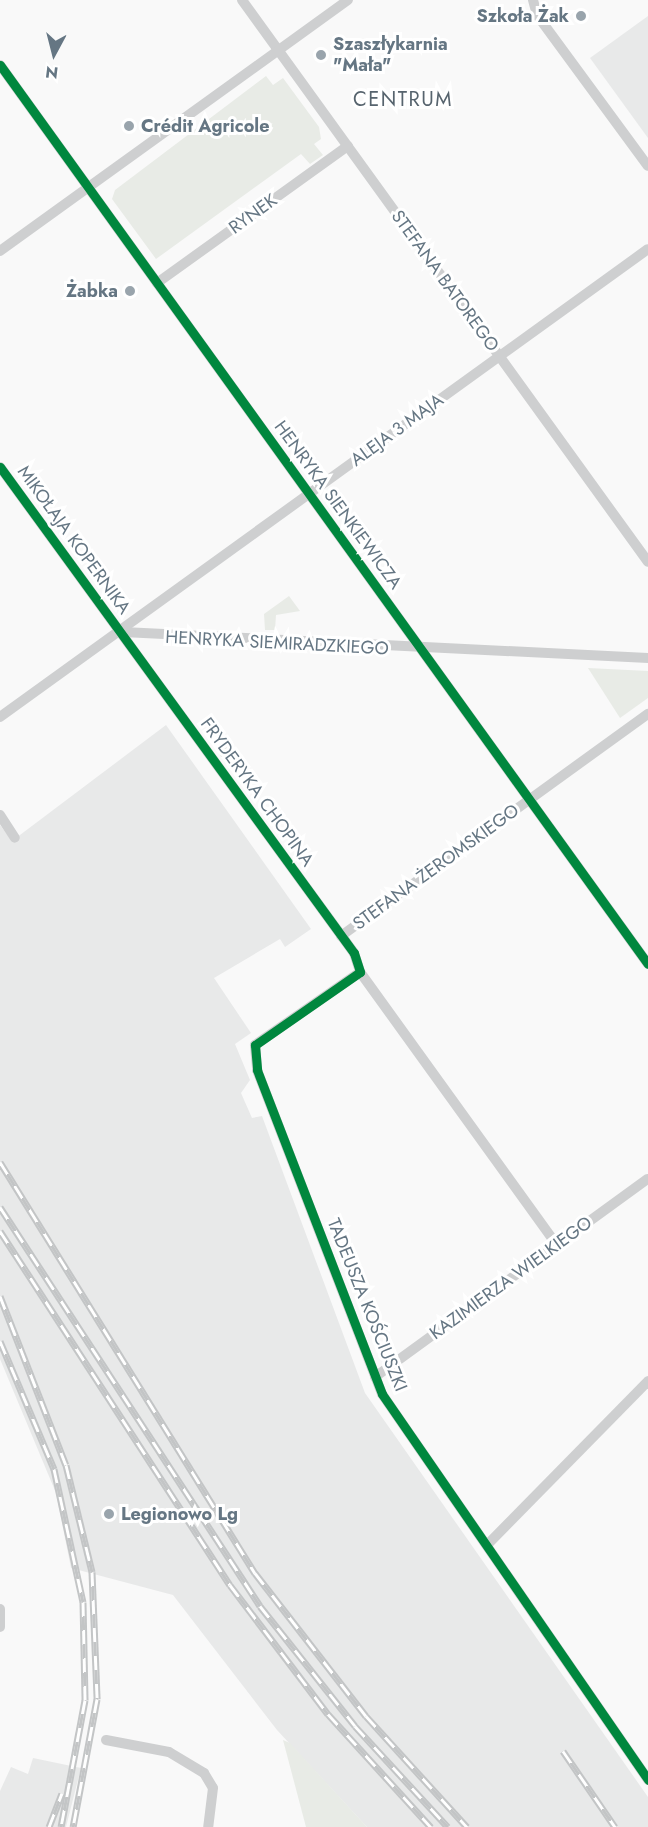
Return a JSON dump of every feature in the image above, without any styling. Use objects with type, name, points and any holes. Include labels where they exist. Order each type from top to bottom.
[{"type":"street","name":"STEFANA BATOREGO","points":[[242,0],[648,562]]},
{"type":"street","points":[[0,251],[348,0]]},
{"type":"street","points":[[533,0],[537,15],[648,166]]},
{"type":"street","name":"HENRYKA SIENKIEWICZA","points":[[0,65],[648,964]]},
{"type":"street","name":"RYNEK","points":[[158,283],[348,146]]},
{"type":"street","name":"ALEJA 3 MAJA","points":[[0,717],[122,632],[648,249]]},
{"type":"street","name":"MIKOŁAJA KOPERNIKA","points":[[0,467],[122,632]]},
{"type":"street","name":"HENRYKA SIEMIRADZKIEGO","points":[[122,632],[422,650],[648,658]]},
{"type":"street","name":"FRYDERYKA CHOPINA","points":[[122,632],[341,936],[360,972],[557,1245]]},
{"type":"street","name":"STEFANA ŻEROMSKIEGO","points":[[341,936],[648,714]]},
{"type":"street","points":[[0,815],[15,838]]},
{"type":"street","name":"TADEUSZA KOŚCIUSZKI","points":[[360,972],[270,1032],[255,1045],[253,1058],[375,1377],[648,1780]]},
{"type":"street","name":"KAZIMIERZA WIELKIEGO","points":[[375,1377],[648,1179]]},
{"type":"street","points":[[487,1545],[648,1381]]},
{"type":"street","points":[[0,1609],[0,1627]]},
{"type":"street","points":[[106,1740],[169,1752],[204,1773],[213,1788],[208,1827]]},
{"type":"shaded area","points":[[648,16],[648,138],[590,58]]},
{"type":"shaded area","points":[[266,76],[273,85],[283,78],[319,127],[321,139],[314,144],[323,155],[310,164],[301,154],[156,259],[112,199],[115,190]]},
{"type":"shaded area","points":[[289,596],[300,611],[276,615],[275,630],[265,630],[264,614]]},
{"type":"shaded area","points":[[588,668],[648,671],[648,698],[620,718]]},
{"type":"shaded area","points":[[166,725],[311,929],[285,947],[280,939],[214,978],[251,1033],[235,1044],[250,1080],[241,1093],[252,1118],[262,1116],[365,1393],[648,1797],[648,1827],[367,1827],[277,1730],[173,1595],[71,1568],[56,1493],[0,1359],[0,825],[12,841]]},
{"type":"shaded area","points":[[219,734],[235,756],[226,764],[211,742]]},
{"type":"shaded area","points":[[283,1740],[290,1743],[367,1827],[306,1827]]},
{"type":"shaded area","points":[[33,1758],[81,1768],[66,1827],[0,1827],[0,1791],[11,1767],[28,1774]]},
{"type":"railway","points":[[0,1162],[255,1573],[366,1716],[467,1827]]},
{"type":"railway","points":[[0,1207],[260,1606],[355,1726],[448,1827]]},
{"type":"railway","points":[[0,1231],[230,1585],[328,1714],[431,1827]]},
{"type":"railway","points":[[0,1296],[66,1465],[92,1572],[97,1699],[73,1827]]},
{"type":"railway","points":[[0,1341],[54,1469],[83,1602],[85,1700],[61,1827]]},
{"type":"railway","points":[[563,1751],[615,1827]]},
{"type":"railway","points":[[49,1827],[62,1793]]},
{"type":"cycle path","points":[[0,65],[648,964]]},
{"type":"cycle path","points":[[0,467],[354,953],[360,972],[255,1045],[257,1070],[382,1394],[648,1780]]},
{"type":"place","name":"Szkoła Żak","points":[[581,16]]},
{"type":"place","name":"Szaszłykarnia \"Mała\"","points":[[321,55]]},
{"type":"place","name":"Crédit Agricole","points":[[129,126]]},
{"type":"place","name":"Żabka","points":[[130,291]]},
{"type":"place","name":"Legionowo Lg","points":[[109,1514]]},
{"type":"district","name":"CENTRUM","points":[[403,99]]}]
